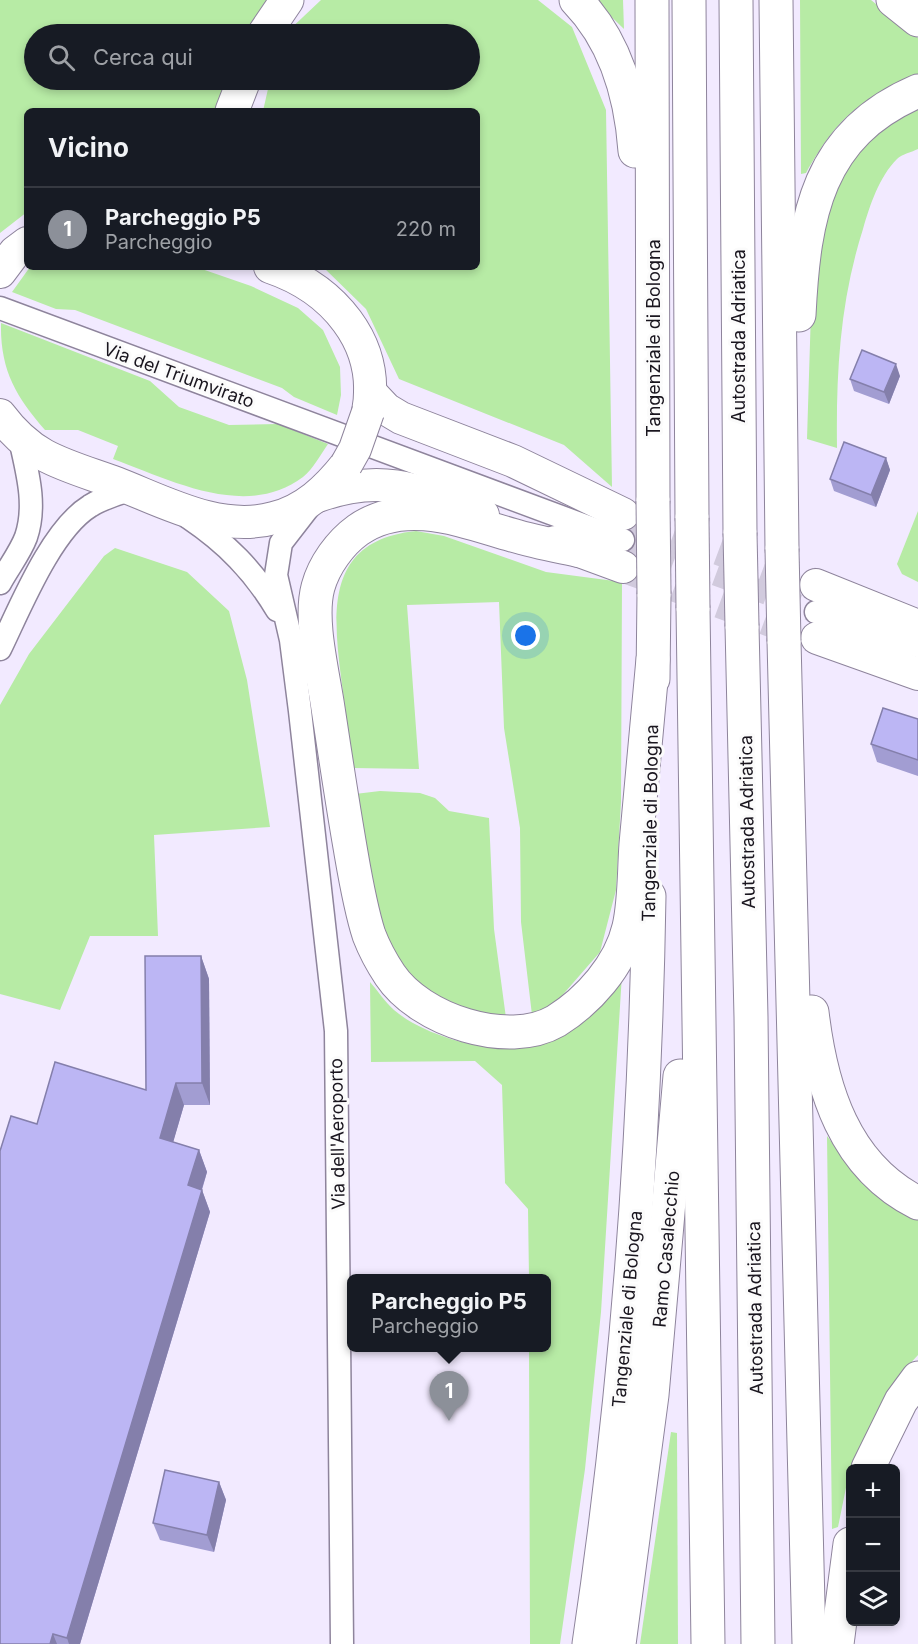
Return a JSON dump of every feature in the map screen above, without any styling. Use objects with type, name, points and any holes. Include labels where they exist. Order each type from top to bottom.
[{"type":"highway","points":[[271,24],[287,0]]},
{"type":"highway","points":[[576,0],[606,38],[617,62],[634,130],[653,424]]},
{"type":"highway","name":"Tangenziale di Bologna","points":[[589,1644],[615,1449],[643,1109],[654,594],[652,0]]},
{"type":"highway","points":[[689,0],[693,608],[708,1644]]},
{"type":"highway","name":"Autostrada Adriatica","points":[[736,0],[740,533],[751,1017],[758,1644]]},
{"type":"highway","points":[[776,0],[784,641],[789,758],[809,1644]]},
{"type":"highway","points":[[893,0],[918,20]]},
{"type":"highway","points":[[233,108],[241,90]]},
{"type":"highway","points":[[242,108],[245,90]]},
{"type":"highway","points":[[782,536],[797,381],[801,273],[815,202],[826,173],[848,137],[877,111],[918,91]]},
{"type":"highway","points":[[581,551],[538,543],[448,518],[418,513],[396,514],[378,518],[346,539],[326,569],[318,587],[316,609],[326,697],[353,861],[369,935],[390,977],[416,1002],[446,1019],[479,1029],[511,1032],[541,1029],[574,1010],[608,974],[629,929],[653,659]]},
{"type":"highway","points":[[789,758],[806,925],[811,1008],[822,1075],[830,1102],[853,1146],[889,1184],[918,1203]]},
{"type":"highway","name":"Ramo Casalecchio","points":[[619,1644],[651,1407],[665,1265],[696,853]]},
{"type":"highway","points":[[870,1464],[901,1401],[918,1378]]},
{"type":"highway","points":[[756,1422],[776,1644]]},
{"type":"highway","points":[[837,1644],[846,1572]]},
{"type":"main road","points":[[0,252],[24,243]]},
{"type":"main road","points":[[0,272],[15,252],[24,244]]},
{"type":"main road","points":[[280,270],[306,282],[341,310],[357,336],[367,364],[369,402],[356,449],[346,465],[317,497]]},
{"type":"main road","points":[[369,402],[401,418],[513,461],[623,540]]},
{"type":"main road","points":[[0,415],[20,439],[43,455],[193,513],[233,522],[274,519],[295,511],[317,497],[346,486],[379,484],[408,488],[581,551],[623,540]]},
{"type":"main road","points":[[816,612],[918,626]]},
{"type":"main road","points":[[816,612],[918,674]]},
{"type":"street","name":"Via del Triumvirato","points":[[0,308],[623,540]]},
{"type":"street","points":[[0,583],[25,539],[30,518],[30,490],[20,439]]},
{"type":"street","points":[[0,649],[39,568],[69,525],[88,506],[132,489]]},
{"type":"street","name":"Via dell'Aeroporto","points":[[317,497],[281,543],[278,552],[278,585],[288,626],[336,1031],[342,1644]]},
{"type":"street","name":"Via dell'Aeroporto","points":[[164,502],[211,533],[240,558],[260,581],[288,626]]},
{"type":"street","points":[[816,612],[918,654]]},
{"type":"street","points":[[856,627],[918,646]]},
{"type":"green space","points":[[0,0],[271,0],[254,24],[24,24],[24,90],[225,90],[218,108],[24,108],[24,214],[0,233]]},
{"type":"green space","points":[[321,0],[538,0],[572,27],[606,110],[612,487],[564,445],[399,379],[366,309],[326,270],[480,270],[480,108],[264,108],[268,90],[480,90],[480,24],[296,24]]},
{"type":"green space","points":[[594,0],[623,0],[624,29]]},
{"type":"green space","points":[[800,0],[871,0],[918,38],[918,77],[880,94],[852,113],[829,138],[806,173],[801,174]]},
{"type":"green space","points":[[918,107],[918,149],[899,157],[885,174],[872,201],[855,256],[841,337],[837,392],[837,448],[807,439],[812,279],[835,181],[883,124]]},
{"type":"green space","points":[[28,270],[205,270],[251,286],[298,308],[323,330],[340,367],[341,395],[337,415],[294,397],[282,388],[75,310],[56,309],[12,292]]},
{"type":"green space","points":[[1,323],[150,381],[179,407],[229,425],[278,424],[328,444],[303,477],[281,489],[257,495],[233,496],[208,492],[159,477],[113,459],[118,446],[78,430],[45,430],[26,406],[12,382],[3,355]]},
{"type":"green space","points":[[918,511],[918,582],[902,574],[897,564]]},
{"type":"green space","points":[[416,531],[444,536],[546,572],[622,582],[621,802],[616,890],[600,952],[553,1006],[532,1015],[521,922],[520,828],[504,728],[499,602],[407,605],[419,769],[353,768],[338,651],[338,602],[342,581],[351,563],[366,548],[387,537]]},
{"type":"green space","points":[[115,548],[187,572],[229,611],[247,680],[270,827],[154,835],[158,936],[90,936],[60,1010],[0,994],[0,705],[29,654],[104,556]]},
{"type":"green space","points":[[380,791],[420,793],[435,798],[449,811],[489,818],[494,929],[506,1018],[435,1003],[381,940],[355,794]]},
{"type":"green space","points":[[622,974],[601,1312],[585,1469],[560,1644],[530,1644],[529,1352],[551,1352],[551,1274],[529,1274],[528,1209],[505,1183],[502,1085],[475,1061],[371,1062],[370,982],[394,1010],[409,1021],[449,1038],[495,1048],[538,1046],[556,1039],[575,1026]]},
{"type":"green space","points":[[827,1136],[840,1153],[918,1219],[918,1355],[905,1369],[855,1464],[846,1464],[846,1488],[838,1527],[832,1529]]},
{"type":"green space","points":[[671,1432],[677,1433],[678,1644],[640,1644]]},
{"type":"building","points":[[862,350],[896,364],[884,392],[850,379]]},
{"type":"building","points":[[844,442],[886,458],[871,495],[830,479]]},
{"type":"building","points":[[883,708],[918,719],[918,760],[871,744]]},
{"type":"building","points":[[145,956],[201,956],[202,1083],[176,1083],[160,1138],[199,1150],[188,1185],[202,1190],[67,1638],[53,1634],[50,1644],[0,1644],[0,1151],[11,1116],[37,1124],[55,1062],[146,1090]]},
{"type":"building","points":[[165,1470],[219,1482],[207,1535],[153,1523]]},
{"type":"tunnel","points":[[629,516],[816,585]]},
{"type":"tunnel","points":[[623,540],[816,612]]},
{"type":"tunnel","points":[[630,569],[817,638]]},
{"type":"place","name":"Parcheggio P5","points":[[449,1421]]}]
